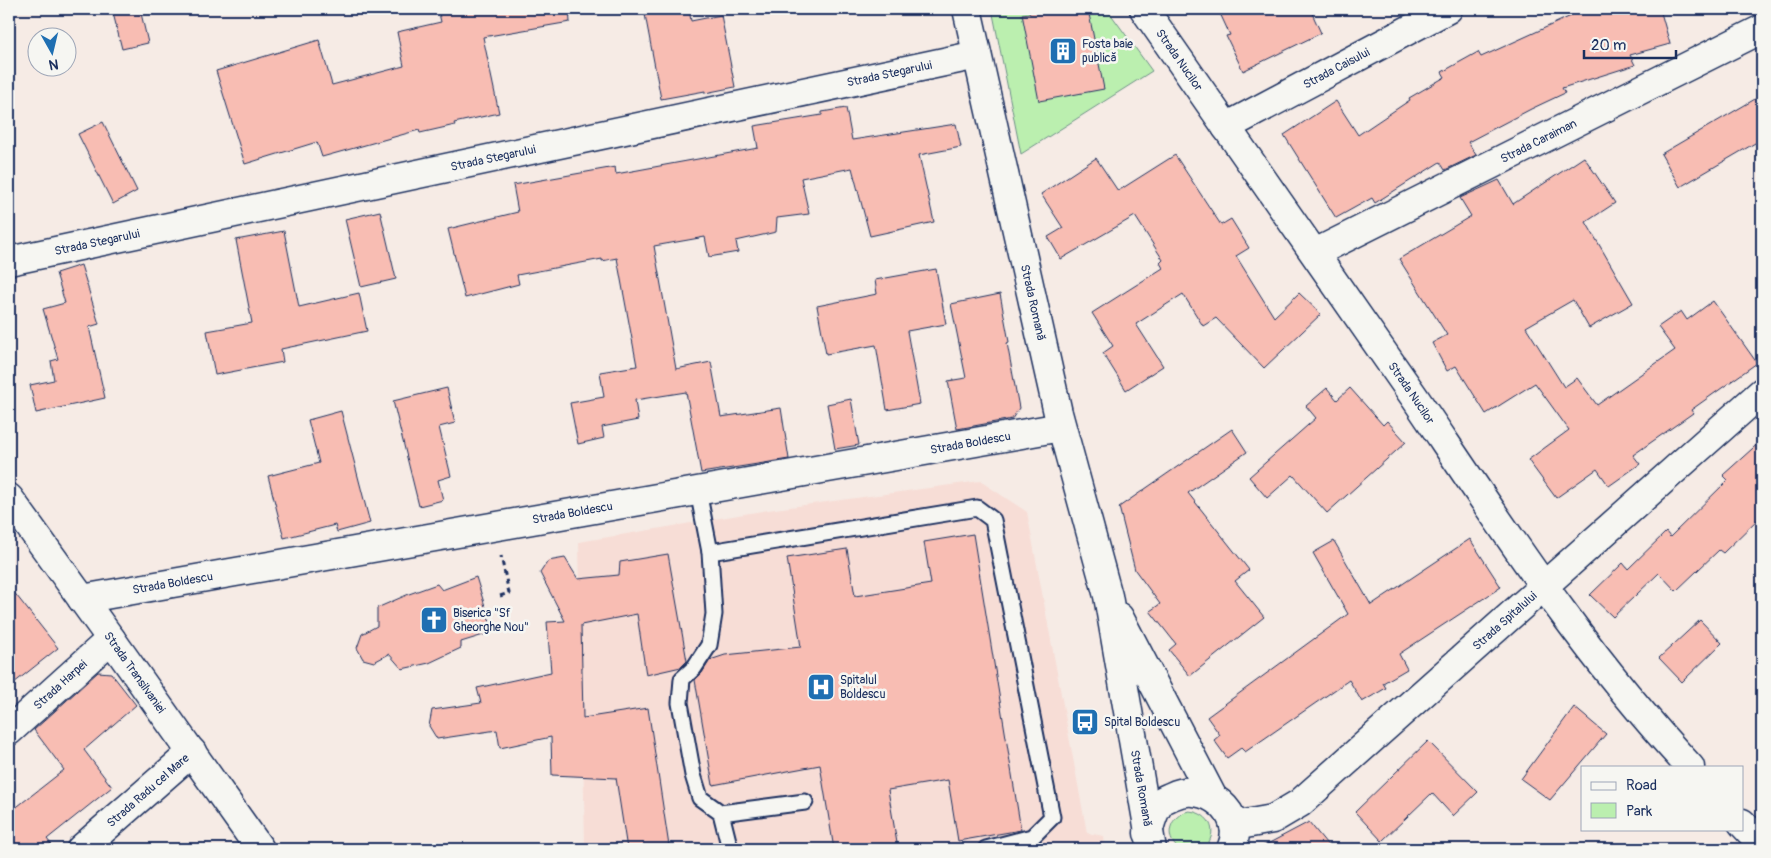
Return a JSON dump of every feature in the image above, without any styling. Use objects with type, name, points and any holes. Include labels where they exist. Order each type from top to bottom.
[{"type":"street","name":"Strada Romană","points":[[967,9],[1061,427],[1108,596],[1150,841]]},
{"type":"street","name":"Strada Nucilor","points":[[1144,9],[1315,253],[1544,587],[1622,692],[1689,766]]},
{"type":"street","name":"Strada Caisului","points":[[1226,127],[1448,9]]},
{"type":"street","name":"Strada Caraiman","points":[[1315,253],[1762,29]]},
{"type":"street","name":"Strada Stegarului","points":[[9,261],[977,55]]},
{"type":"street","name":"Strada Spitalului","points":[[1233,843],[1300,803],[1762,392]]},
{"type":"street","name":"Strada Boldescu","points":[[82,598],[1061,427]]},
{"type":"street","name":"Strada Transilvaniei","points":[[9,498],[260,849]]},
{"type":"street","name":"Strada Romană","points":[[1108,596],[1212,796],[1230,814],[1233,843]]},
{"type":"street","name":"Strada Harpei","points":[[9,731],[111,639]]},
{"type":"street","name":"Strada Radu cel Mare","points":[[81,849],[192,752]]},
{"type":"street","points":[[1150,841],[1153,814],[1162,801],[1178,793],[1196,791],[1212,796]]},
{"type":"street","points":[[1744,825],[1762,844]]},
{"type":"lane","points":[[698,491],[710,552],[714,614],[709,645],[694,668],[682,679],[680,702],[693,775],[700,798],[721,813],[730,849]]},
{"type":"lane","points":[[710,552],[977,508],[993,520],[1052,817],[1032,837],[986,849]]},
{"type":"lane","points":[[721,813],[805,802]]},
{"type":"path","points":[[496,525],[509,593],[500,596]]},
{"type":"shaded area","name":"Spitalul Boldescu","points":[[980,481],[1027,512],[1087,833],[1104,836],[1105,849],[585,849],[579,542],[768,510]]},
{"type":"green space","points":[[992,9],[1107,9],[1152,71],[1021,154]]},
{"type":"green space","points":[[1189,811],[1203,816],[1211,825],[1211,837],[1203,849],[1179,849],[1171,839],[1170,833],[1173,822],[1182,813]]},
{"type":"building","points":[[112,9],[140,9],[148,43],[122,49]]},
{"type":"building","points":[[438,9],[569,9],[570,22],[483,37],[499,113],[420,133],[419,130],[322,157],[317,142],[245,164],[216,71],[319,40],[332,85],[404,66],[397,32],[441,22]]},
{"type":"building","points":[[644,9],[689,9],[691,21],[721,15],[735,87],[661,99]]},
{"type":"building","name":"Fosta baie publică","points":[[1029,9],[1088,9],[1104,89],[1039,101],[1022,14],[1030,13]]},
{"type":"building","points":[[1218,9],[1310,9],[1321,33],[1243,71],[1226,36],[1230,35]]},
{"type":"building","points":[[1569,9],[1660,9],[1670,44],[1630,55],[1635,65],[1562,88],[1565,93],[1468,142],[1476,155],[1445,170],[1440,162],[1375,203],[1372,198],[1336,218],[1284,135],[1336,101],[1358,135],[1410,100],[1409,98],[1445,77],[1442,72],[1478,52],[1481,57],[1571,16]]},
{"type":"building","points":[[1762,95],[1762,139],[1680,187],[1661,154]]},
{"type":"building","points":[[846,108],[852,140],[956,124],[961,147],[919,155],[934,222],[870,236],[852,168],[801,178],[809,214],[777,218],[776,232],[736,241],[738,252],[709,257],[705,237],[654,246],[676,369],[711,362],[721,417],[781,408],[789,459],[701,473],[686,392],[635,400],[638,420],[602,427],[604,438],[578,444],[570,403],[604,397],[600,372],[637,366],[617,258],[602,261],[602,259],[517,275],[519,284],[465,298],[448,229],[518,212],[513,185],[615,167],[616,174],[758,148],[754,126],[822,115],[822,112]]},
{"type":"building","points":[[103,122],[137,191],[113,204],[78,134]]},
{"type":"building","points":[[1175,155],[1221,225],[1231,219],[1249,248],[1236,256],[1274,317],[1299,293],[1321,314],[1264,368],[1216,318],[1203,326],[1183,294],[1136,324],[1163,366],[1126,390],[1103,353],[1113,346],[1092,313],[1163,268],[1160,263],[1163,260],[1135,216],[1061,259],[1048,237],[1063,228],[1041,194],[1096,158],[1118,191]]},
{"type":"building","points":[[1584,157],[1615,203],[1586,222],[1633,303],[1589,328],[1573,300],[1526,327],[1564,387],[1577,378],[1597,405],[1675,350],[1658,327],[1681,311],[1687,320],[1713,301],[1757,363],[1691,410],[1693,413],[1633,455],[1640,464],[1609,486],[1597,469],[1556,498],[1528,460],[1569,430],[1535,383],[1486,414],[1456,366],[1447,371],[1432,343],[1447,335],[1399,259],[1471,216],[1460,198],[1499,180],[1513,204]]},
{"type":"building","points":[[380,211],[396,279],[361,287],[345,219]]},
{"type":"building","points":[[284,231],[299,307],[359,293],[367,331],[281,349],[283,362],[215,375],[207,331],[252,323],[236,240]]},
{"type":"building","points":[[81,265],[99,324],[89,327],[105,398],[36,413],[30,385],[54,380],[51,361],[58,359],[43,309],[65,303],[56,273]]},
{"type":"building","points":[[936,269],[946,324],[907,331],[920,404],[887,410],[876,345],[826,354],[817,306],[877,294],[875,280]]},
{"type":"building","points":[[1000,294],[1019,408],[1012,419],[957,429],[948,381],[966,378],[951,304]]},
{"type":"building","points":[[447,388],[455,423],[439,427],[451,476],[438,480],[443,500],[419,506],[393,401]]},
{"type":"building","points":[[1327,388],[1337,400],[1350,388],[1383,425],[1387,421],[1406,442],[1327,513],[1293,475],[1267,498],[1249,477],[1316,418],[1306,406]]},
{"type":"building","points":[[851,399],[859,445],[835,449],[827,404]]},
{"type":"building","points":[[341,411],[370,523],[337,532],[335,525],[284,538],[268,476],[319,463],[308,420]]},
{"type":"building","points":[[1232,429],[1247,452],[1188,493],[1249,570],[1235,581],[1264,617],[1190,676],[1169,650],[1176,644],[1150,611],[1160,604],[1135,570],[1119,507]]},
{"type":"building","points":[[1762,440],[1762,515],[1723,553],[1719,550],[1676,591],[1659,573],[1613,617],[1590,595],[1623,563],[1628,569],[1666,532],[1670,537],[1728,480],[1723,475]]},
{"type":"building","name":"Spitalul Boldescu","points":[[973,534],[1021,830],[958,841],[948,780],[888,790],[898,849],[834,849],[820,765],[713,785],[695,680],[710,660],[725,655],[801,647],[787,558],[847,549],[855,596],[931,584],[924,542]]},
{"type":"building","points":[[1470,539],[1501,587],[1399,654],[1407,669],[1383,683],[1386,688],[1362,702],[1349,680],[1245,752],[1241,748],[1227,758],[1214,740],[1220,735],[1207,717],[1348,614],[1313,553],[1334,541],[1371,605]]},
{"type":"building","points":[[668,554],[687,661],[681,667],[646,675],[637,614],[581,625],[583,718],[648,708],[669,846],[627,849],[616,778],[552,775],[551,737],[500,748],[497,730],[437,739],[429,726],[432,710],[481,703],[477,688],[551,672],[547,622],[565,621],[540,573],[548,561],[565,558],[578,579],[619,575],[620,562]]},
{"type":"building","name":"Biserica \"Sf Gheorghe Nou\"","points":[[476,577],[493,632],[461,642],[461,648],[429,663],[402,669],[389,654],[374,662],[363,659],[357,648],[362,634],[377,626],[377,608],[437,584],[442,590]]},
{"type":"building","points":[[9,586],[58,648],[9,687]]},
{"type":"building","points":[[1700,620],[1722,643],[1682,682],[1659,658]]},
{"type":"building","points":[[98,672],[111,673],[136,705],[84,750],[112,787],[47,839],[55,849],[9,849],[9,813],[64,770],[34,730]]},
{"type":"building","points":[[1574,707],[1606,734],[1550,800],[1521,779]]},
{"type":"building","points":[[1428,741],[1478,792],[1453,816],[1432,793],[1382,841],[1355,812]]},
{"type":"building","points":[[1309,822],[1331,849],[1258,849]]},
{"type":"place","name":"Fosta baie publică","points":[[1063,51]]},
{"type":"place","name":"Biserica \"Sf Gheorghe Nou\"","points":[[434,620]]},
{"type":"place","name":"Spitalul Boldescu","points":[[821,687]]},
{"type":"place","name":"Spital Boldescu","points":[[1085,722]]}]
